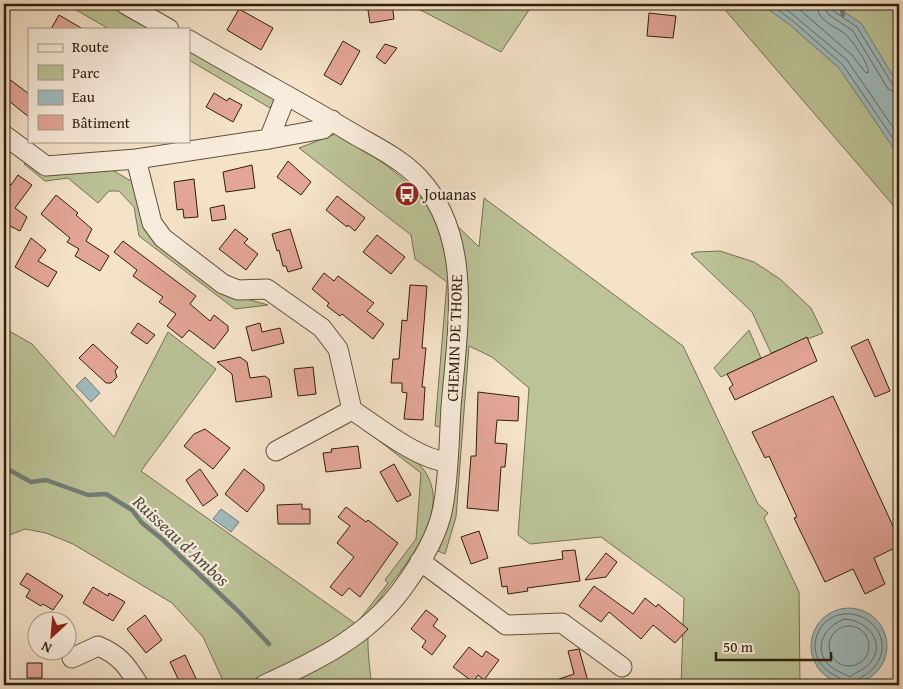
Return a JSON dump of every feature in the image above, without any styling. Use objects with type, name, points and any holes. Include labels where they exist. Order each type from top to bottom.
[{"type":"street","points":[[125,4],[167,28]]},
{"type":"street","name":"CHEMIN DE THORE","points":[[190,41],[286,96],[332,120],[403,164],[418,177],[445,222],[454,249],[458,278],[458,323],[443,508],[434,533],[402,590],[356,637],[319,659],[264,685]]},
{"type":"street","points":[[268,139],[286,96]]},
{"type":"street","points":[[4,135],[46,166],[136,159],[268,139],[323,129],[332,120]]},
{"type":"street","points":[[136,159],[152,223],[163,238],[223,284],[238,290],[267,289],[322,328],[338,349],[352,410],[413,449],[436,461],[447,462]]},
{"type":"street","points":[[276,451],[352,410]]},
{"type":"street","points":[[420,561],[506,625],[562,623],[622,667]]},
{"type":"street","points":[[78,655],[98,646],[113,652],[125,662],[139,685]]},
{"type":"green space","points":[[66,4],[112,4],[153,28],[107,28]]},
{"type":"green space","points":[[409,4],[533,4],[501,52]]},
{"type":"green space","points":[[720,4],[899,4],[899,212]]},
{"type":"green space","points":[[190,49],[276,99],[270,108],[190,61]]},
{"type":"green space","points":[[338,133],[402,178],[424,201],[433,214],[442,235],[448,260],[450,318],[441,427],[435,426],[447,282],[415,259],[411,235],[299,148]]},
{"type":"green space","points":[[27,162],[44,174],[107,169],[136,184],[141,220],[153,241],[218,291],[268,305],[235,309],[139,236],[134,207],[119,191],[109,191],[98,203],[68,178],[45,181],[24,164]]},
{"type":"green space","points":[[484,198],[683,346],[758,504],[768,513],[764,518],[799,592],[800,685],[681,685],[684,598],[601,537],[530,544],[518,535],[529,388],[492,357],[469,346],[456,517],[445,554],[438,551],[444,537],[449,516],[450,219],[479,247]]},
{"type":"green space","points":[[720,251],[754,262],[780,279],[811,308],[823,333],[771,353],[752,312],[691,254]]},
{"type":"green space","points":[[4,328],[32,344],[114,437],[168,332],[216,369],[141,471],[356,624],[388,583],[385,580],[416,539],[421,473],[369,433],[373,429],[419,464],[430,482],[433,495],[432,508],[429,521],[418,546],[380,599],[371,618],[368,645],[371,681],[374,685],[225,685],[203,637],[172,603],[73,544],[46,533],[25,529],[4,537]]},
{"type":"green space","points":[[749,330],[761,358],[721,377],[714,368]]},
{"type":"water","points":[[761,4],[832,4],[861,23],[899,86],[899,162],[894,149],[839,68],[790,25]]},
{"type":"water","points":[[85,377],[100,393],[91,402],[76,386]]},
{"type":"water","points":[[221,509],[239,522],[231,532],[213,519]]},
{"type":"water","points":[[842,608],[856,608],[870,614],[881,625],[887,639],[884,661],[876,673],[856,684],[842,684],[828,678],[817,667],[811,653],[811,639],[817,625],[828,614]]},
{"type":"building","points":[[367,4],[392,4],[394,19],[370,23]]},
{"type":"building","points":[[239,9],[273,28],[261,50],[227,30]]},
{"type":"building","points":[[649,13],[676,16],[673,38],[647,36]]},
{"type":"building","points":[[59,15],[81,28],[52,28]]},
{"type":"building","points":[[343,41],[360,51],[341,85],[324,75]]},
{"type":"building","points":[[385,44],[397,48],[385,64],[376,57]]},
{"type":"building","points":[[4,75],[28,93],[28,116],[4,97]]},
{"type":"building","points":[[214,93],[227,101],[229,98],[242,105],[233,122],[206,107]]},
{"type":"building","points":[[288,161],[311,182],[301,195],[277,177]]},
{"type":"building","points":[[252,165],[255,188],[226,192],[223,172]]},
{"type":"building","points":[[18,175],[32,185],[15,208],[27,217],[20,231],[4,223],[4,179],[11,185]]},
{"type":"building","points":[[194,179],[198,217],[184,218],[183,209],[177,210],[174,182]]},
{"type":"building","points":[[56,195],[78,213],[76,215],[92,229],[86,241],[109,256],[100,271],[75,256],[79,249],[67,242],[70,238],[41,214]]},
{"type":"building","points":[[337,196],[365,218],[355,231],[326,210]]},
{"type":"building","points":[[224,205],[226,219],[212,221],[210,208]]},
{"type":"building","points":[[235,229],[248,239],[244,243],[258,254],[246,270],[219,249]]},
{"type":"building","points":[[290,229],[302,268],[288,272],[286,266],[283,266],[272,234]]},
{"type":"building","points":[[377,235],[405,257],[391,274],[363,252]]},
{"type":"building","points":[[31,238],[46,250],[38,261],[57,272],[48,287],[15,267]]},
{"type":"building","points":[[123,241],[196,296],[190,304],[210,321],[214,315],[228,326],[228,331],[214,349],[189,330],[182,338],[167,326],[176,314],[159,302],[163,297],[133,276],[137,270],[114,252]]},
{"type":"building","points":[[324,273],[334,281],[338,276],[374,303],[367,311],[384,324],[373,339],[342,314],[340,316],[327,306],[329,303],[312,289]]},
{"type":"building","points":[[410,285],[427,286],[422,348],[426,348],[422,387],[425,387],[423,420],[404,419],[407,393],[402,392],[402,383],[391,383],[393,359],[399,359],[402,320],[407,321]]},
{"type":"building","points":[[138,323],[155,335],[147,344],[131,333]]},
{"type":"building","points":[[260,323],[262,332],[280,328],[284,343],[252,351],[246,327]]},
{"type":"building","points":[[807,337],[817,361],[735,400],[729,388],[733,385],[727,374]]},
{"type":"building","points":[[868,339],[890,391],[875,397],[851,347]]},
{"type":"building","points":[[93,344],[118,367],[115,371],[117,377],[111,383],[106,383],[79,358]]},
{"type":"building","points":[[240,357],[247,362],[250,378],[265,376],[269,379],[272,397],[236,402],[232,374],[217,362]]},
{"type":"building","points":[[313,367],[316,394],[298,396],[294,369]]},
{"type":"building","points":[[478,392],[519,397],[518,421],[497,420],[495,443],[507,444],[505,467],[501,467],[498,511],[467,508],[471,456],[476,456]]},
{"type":"building","points":[[833,396],[899,539],[899,546],[874,558],[885,584],[865,594],[853,569],[825,582],[794,518],[797,517],[769,456],[765,458],[752,432]]},
{"type":"building","points":[[205,429],[230,448],[213,469],[184,446],[194,434]]},
{"type":"building","points":[[358,446],[361,468],[326,472],[323,453],[332,452],[331,449]]},
{"type":"building","points":[[394,464],[411,495],[397,502],[380,472]]},
{"type":"building","points":[[200,469],[218,495],[203,506],[186,480]]},
{"type":"building","points":[[244,469],[264,485],[264,490],[247,512],[225,494]]},
{"type":"building","points":[[302,504],[302,509],[310,509],[310,524],[278,524],[277,505]]},
{"type":"building","points":[[346,507],[366,522],[368,520],[398,543],[360,597],[349,588],[342,596],[330,587],[354,557],[337,543],[350,526],[338,517]]},
{"type":"building","points":[[479,531],[488,558],[471,564],[461,537]]},
{"type":"building","points":[[575,550],[580,581],[527,588],[528,591],[508,594],[507,586],[502,587],[499,568],[563,559],[562,551]]},
{"type":"building","points":[[606,553],[617,562],[606,577],[585,580]]},
{"type":"building","points":[[27,573],[63,596],[53,610],[43,604],[41,606],[26,597],[30,590],[20,584]]},
{"type":"building","points":[[594,586],[633,614],[645,598],[656,607],[658,604],[688,629],[675,643],[653,625],[641,639],[609,612],[601,622],[579,606]]},
{"type":"building","points":[[93,587],[108,596],[109,593],[125,602],[113,621],[83,603]]},
{"type":"building","points":[[426,610],[438,619],[433,626],[446,636],[432,655],[422,647],[426,641],[411,629]]},
{"type":"building","points":[[145,615],[162,640],[146,653],[127,629]]},
{"type":"building","points":[[469,647],[482,657],[486,651],[499,660],[484,680],[478,675],[473,682],[453,667]]},
{"type":"building","points":[[579,649],[589,685],[548,685],[547,683],[574,674],[568,651]]},
{"type":"building","points":[[185,655],[199,685],[181,685],[170,662]]},
{"type":"building","points":[[27,663],[42,663],[42,678],[27,678]]},
{"type":"waterway","points":[[841,4],[843,15]]},
{"type":"waterway","name":"Ruisseau d'Ambos","points":[[4,467],[31,482],[46,480],[88,495],[106,494],[132,510],[142,523],[162,539],[239,612],[269,644]]},
{"type":"place","name":"Jouanas","points":[[407,194]]}]
